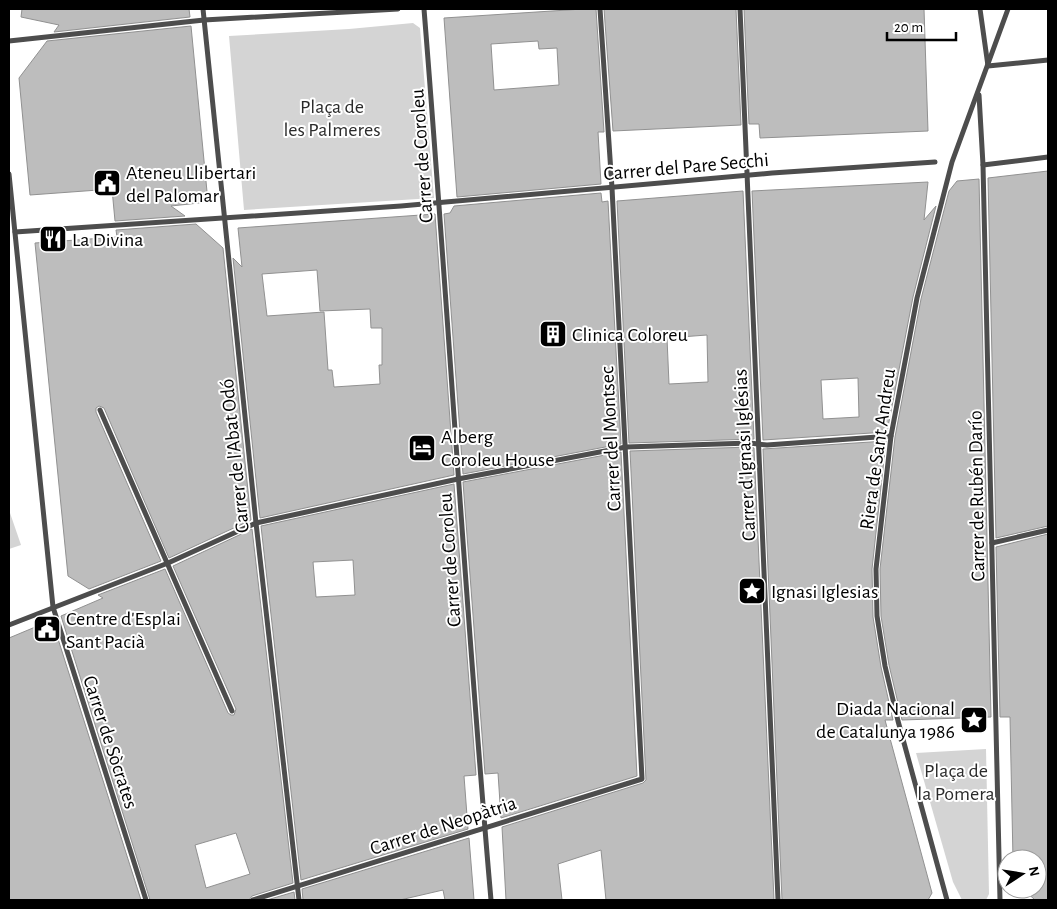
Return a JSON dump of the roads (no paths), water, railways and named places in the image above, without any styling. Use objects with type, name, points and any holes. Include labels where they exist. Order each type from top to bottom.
[{"type":"street","name":"Carrer de l'Abat Odó","points":[[203,9],[256,523],[299,900]]},
{"type":"street","points":[[9,41],[204,20],[398,9]]},
{"type":"street","name":"Carrer de Coroleu","points":[[424,9],[491,900]]},
{"type":"street","name":"Carrer del Montsec","points":[[600,9],[612,188],[642,779]]},
{"type":"street","name":"Carrer d'Ignasi Iglésias","points":[[740,9],[778,900]]},
{"type":"street","points":[[980,9],[988,66],[1048,60]]},
{"type":"street","name":"Riera de Sant Andreu","points":[[947,900],[898,721],[885,666],[877,616],[876,569],[891,436],[916,298],[952,162],[1008,9]]},
{"type":"street","name":"Carrer de Rubén Darío","points":[[979,92],[983,165],[1000,900]]},
{"type":"street","points":[[983,165],[1048,157]]},
{"type":"street","name":"Carrer del Pare Secchi","points":[[440,203],[746,176],[935,162]]},
{"type":"street","name":"Carrer de Sòcrates","points":[[9,174],[53,607],[146,900]]},
{"type":"street","points":[[15,232],[440,203]]},
{"type":"street","points":[[100,410],[232,711]]},
{"type":"street","points":[[9,625],[168,563],[256,523],[458,479],[626,447],[759,444],[891,436]]},
{"type":"street","points":[[992,543],[1048,530]]},
{"type":"street","name":"Carrer de Neopàtria","points":[[253,900],[297,888],[485,827],[642,779]]},
{"type":"place","name":"Ateneu Llibertari del Palomar","points":[[107,183]]},
{"type":"place","name":"La Divina","points":[[53,239]]},
{"type":"place","name":"Clinica Coloreu","points":[[553,334]]},
{"type":"place","name":"Alberg Coroleu House","points":[[422,448]]},
{"type":"place","name":"Ignasi Iglesias","points":[[752,591]]},
{"type":"place","name":"Centre d'Esplai Sant Pacià","points":[[47,629]]},
{"type":"place","name":"Diada Nacional de Catalunya 1986","points":[[974,720]]},
{"type":"park label","name":"Plaça de les Palmeres","points":[[332,118]]},
{"type":"park label","name":"Plaça de la Pomera","points":[[956,782]]}]
